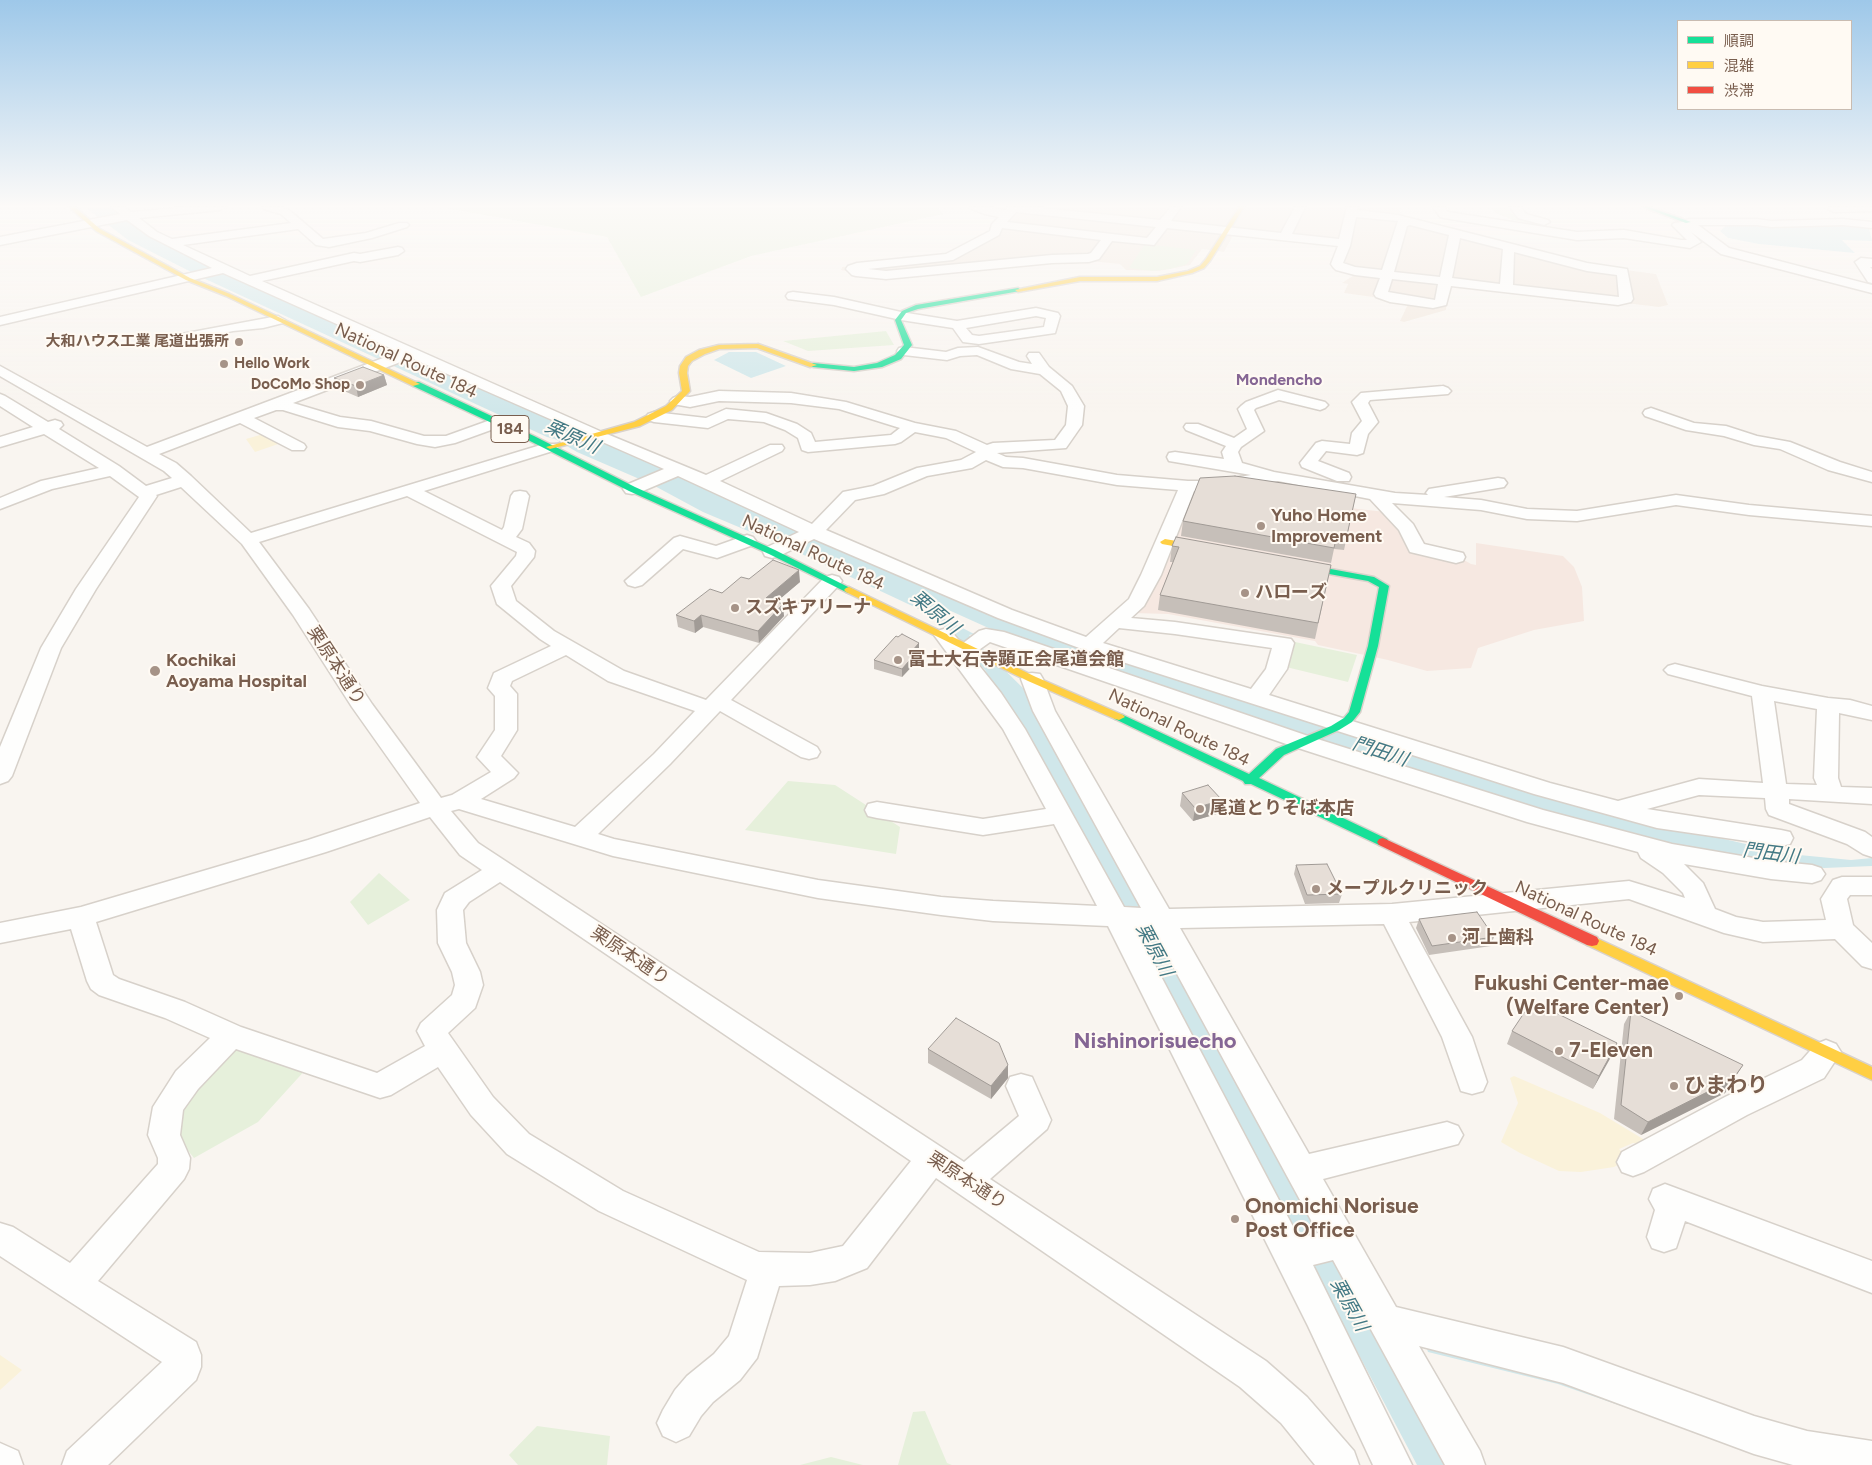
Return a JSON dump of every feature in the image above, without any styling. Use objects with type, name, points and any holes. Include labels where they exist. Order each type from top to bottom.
[{"type":"main road","name":"National Route 184","points":[[189,275],[278,320],[378,364],[496,423],[556,446],[747,541],[777,550],[832,581],[961,641],[1032,679],[1872,1074]]},
{"type":"main road","points":[[556,446],[637,424],[654,417],[678,401],[686,391],[686,383],[682,373],[689,359],[702,352],[719,347],[758,346],[812,365],[854,369],[879,365],[898,357],[904,352],[908,345],[899,327],[898,320],[904,312],[916,307],[936,302],[1080,279],[1140,280],[1178,275]]},
{"type":"main road","points":[[1165,542],[1224,552]]},
{"type":"main road","points":[[1249,781],[1280,752],[1337,727],[1348,720],[1354,712],[1373,646],[1384,586],[1371,579],[1283,563]]},
{"type":"street","points":[[0,321],[200,275]]},
{"type":"street","points":[[236,275],[592,436],[674,471],[706,481],[810,533],[1005,614],[1089,645],[1337,727],[1542,789],[1657,820],[1781,838]]},
{"type":"street","points":[[249,280],[270,275]]},
{"type":"street","points":[[1386,275],[1381,294],[1390,298],[1432,304],[1441,302],[1446,275]]},
{"type":"street","points":[[1398,275],[1506,288],[1565,285],[1618,301],[1626,299],[1623,275]]},
{"type":"street","points":[[1506,288],[1507,275]]},
{"type":"street","points":[[1564,275],[1565,285]]},
{"type":"street","points":[[1823,275],[1872,289]]},
{"type":"street","points":[[793,296],[834,301],[901,316],[957,325],[1036,312],[1054,316],[1050,330],[979,340],[968,339],[957,325]]},
{"type":"street","points":[[176,339],[233,326],[262,324],[278,320]]},
{"type":"street","points":[[904,352],[947,356],[958,352],[978,351],[1016,366],[1044,370]]},
{"type":"street","points":[[147,453],[410,353]]},
{"type":"street","points":[[777,550],[810,533],[849,496],[878,490],[923,472],[966,464],[984,451],[1060,445],[1074,425],[1076,406],[1067,389],[1044,370],[1034,356]]},
{"type":"street","name":"栗原本通り","points":[[0,370],[170,467],[248,540],[302,613],[362,707],[448,804],[469,849],[1253,1374],[1294,1410],[1340,1465]]},
{"type":"street","points":[[1391,497],[1392,490],[1363,480],[1346,478],[1308,464],[1322,446],[1357,450],[1360,433],[1370,422],[1360,402],[1366,396],[1443,391]]},
{"type":"street","points":[[1235,466],[1230,452],[1235,444],[1256,431],[1246,408],[1278,395],[1320,405]]},
{"type":"street","points":[[678,401],[690,402],[719,396],[791,398],[841,405],[912,427],[950,434],[1003,462],[1033,464],[1117,480],[1188,486],[1216,486],[1278,476]]},
{"type":"street","points":[[0,399],[113,470],[146,492],[148,496],[86,589],[51,648],[0,776]]},
{"type":"street","points":[[276,404],[338,422],[371,426],[436,442],[450,440],[496,423]]},
{"type":"street","points":[[1651,413],[1692,427],[1726,431],[1754,440],[1784,445],[1834,466],[1872,477]]},
{"type":"street","points":[[654,417],[708,423],[726,414],[766,418],[805,436],[808,447],[895,439],[912,427]]},
{"type":"street","points":[[0,442],[82,416]]},
{"type":"street","points":[[243,418],[298,447]]},
{"type":"street","points":[[1192,427],[1235,444]]},
{"type":"street","points":[[248,540],[556,446]]},
{"type":"street","points":[[706,481],[776,448]]},
{"type":"street","points":[[1175,457],[1235,466],[1391,497],[1481,505],[1527,514],[1577,516],[1676,500],[1748,510],[1872,520]]},
{"type":"street","points":[[0,504],[47,485],[113,470]]},
{"type":"street","points":[[638,487],[674,471]]},
{"type":"street","points":[[146,492],[186,480]]},
{"type":"street","points":[[1456,557],[1417,548],[1407,528],[1379,498],[1422,496],[1498,483]]},
{"type":"street","points":[[1089,645],[1137,602],[1188,486]]},
{"type":"street","points":[[408,490],[522,547],[526,551],[525,557],[501,584],[507,604],[546,635],[616,676],[713,705],[809,752]]},
{"type":"street","points":[[504,538],[513,529],[520,496]]},
{"type":"street","points":[[635,580],[680,542],[717,552],[747,541]]},
{"type":"street","points":[[580,837],[662,759],[832,581]]},
{"type":"street","points":[[1116,621],[1126,624],[1184,629],[1284,643],[1276,669],[1255,699]]},
{"type":"street","points":[[1393,1465],[1294,1255],[1121,918],[961,641],[986,636],[997,636],[1536,816],[1638,844],[1681,854],[1771,870],[1812,874]]},
{"type":"street","points":[[0,934],[81,918],[448,804],[506,773],[489,757],[506,730],[506,694],[499,688],[502,678],[566,647]]},
{"type":"street","points":[[1675,670],[1762,692],[1828,705],[1850,707],[1872,713]]},
{"type":"street","points":[[1032,679],[1044,711],[1157,918],[1301,1170],[1337,1243],[1386,1321],[1466,1465]]},
{"type":"street","points":[[1762,692],[1778,809],[1864,843]]},
{"type":"street","points":[[1828,705],[1826,778],[1832,795]]},
{"type":"street","points":[[1619,810],[1699,787],[1748,788],[1775,792],[1872,796]]},
{"type":"street","points":[[448,804],[613,847],[818,889],[950,907],[1121,918],[1392,914],[1629,890],[1649,895],[1733,926],[1764,932],[1841,929]]},
{"type":"street","points":[[877,810],[982,827],[1061,814]]},
{"type":"street","points":[[1638,844],[1672,867],[1694,889],[1705,916]]},
{"type":"street","points":[[500,870],[454,900],[450,910],[452,943],[466,972],[469,985],[465,1000],[431,1031],[482,1106],[518,1144],[611,1201],[727,1255],[757,1268],[767,1269],[818,1268],[835,1265],[855,1257],[868,1238],[932,1159]]},
{"type":"street","points":[[1872,886],[1842,886],[1834,899],[1841,929],[1872,959]]},
{"type":"street","points":[[1392,914],[1456,1036],[1472,1082]]},
{"type":"street","points":[[81,918],[101,981],[108,987],[175,1010],[231,1036],[380,1086],[443,1050]]},
{"type":"street","points":[[73,1285],[173,1169],[174,1158],[164,1135],[168,1107],[187,1080],[231,1036]]},
{"type":"street","points":[[1633,1162],[1736,1106],[1813,1069],[1826,1052]]},
{"type":"street","points":[[964,1180],[1036,1120],[1020,1086]]},
{"type":"street","points":[[1301,1170],[1447,1135]]},
{"type":"street","points":[[1664,1237],[1669,1201],[1872,1277]]},
{"type":"street","points":[[1,1238],[183,1355],[183,1367],[81,1465]]},
{"type":"street","points":[[1294,1255],[1337,1243]]},
{"type":"street","points":[[676,1423],[688,1403],[700,1389],[727,1367],[744,1346],[767,1269]]},
{"type":"street","points":[[1386,1321],[1563,1365],[1754,1435],[1798,1448],[1872,1460]]},
{"type":"street","points":[[0,1462],[4,1465]]},
{"type":"shaded area","points":[[1353,275],[1657,275],[1668,305],[1659,307],[1454,283],[1448,285],[1446,310],[1404,322],[1400,321],[1409,302],[1344,293],[1348,284],[1342,283]]},
{"type":"shaded area","points":[[1233,488],[1386,512],[1422,553],[1464,560],[1471,564],[1476,565],[1476,543],[1563,556],[1574,567],[1582,587],[1584,621],[1534,630],[1478,648],[1471,668],[1427,671],[1388,660],[1318,645],[1315,641],[1168,614],[1133,613],[1190,490]]},
{"type":"green space","points":[[629,275],[699,275],[641,297]]},
{"type":"green space","points":[[886,331],[894,345],[808,351],[783,341]]},
{"type":"green space","points":[[1295,642],[1357,655],[1348,682],[1282,666]]},
{"type":"green space","points":[[788,781],[835,785],[900,827],[896,854],[745,830]]},
{"type":"green space","points":[[379,873],[410,900],[368,925],[350,902]]},
{"type":"green space","points":[[232,1045],[308,1067],[258,1122],[194,1158],[177,1137],[178,1111]]},
{"type":"green space","points":[[925,1411],[947,1463],[952,1465],[898,1465],[913,1412]]},
{"type":"green space","points":[[537,1426],[610,1436],[607,1465],[518,1465],[509,1455]]},
{"type":"green space","points":[[831,1457],[863,1465],[800,1465]]},
{"type":"sand","points":[[267,433],[284,442],[255,452],[246,439]]},
{"type":"sand","points":[[1514,1076],[1600,1113],[1648,1142],[1644,1144],[1633,1143],[1619,1149],[1629,1159],[1614,1167],[1581,1172],[1559,1171],[1520,1153],[1501,1142],[1518,1103],[1510,1078]]},
{"type":"sand","points":[[0,1355],[22,1370],[0,1390]]},
{"type":"water","points":[[198,275],[240,275],[578,432],[1033,628],[1616,814],[1789,854],[1851,860],[1872,858],[1872,866],[1824,868],[1783,864],[1644,841],[1408,771],[1004,635],[942,607],[935,606],[931,608],[932,612],[974,634],[969,635],[1025,690],[1142,910],[1449,1465],[1417,1465],[1340,1319],[985,670],[940,622],[940,619],[791,549],[703,512],[651,484],[577,452],[555,439],[547,437]]},
{"type":"water","points":[[729,352],[756,352],[786,366],[751,378],[714,360]]},
{"type":"water","points":[[1426,1346],[1559,1379],[1774,1459],[1558,1384],[1428,1352]]},
{"type":"building","points":[[363,367],[384,375],[356,386],[334,378]]},
{"type":"building","name":"Yuho Home Improvement","points":[[1235,476],[1356,494],[1347,535],[1337,534],[1334,548],[1183,521],[1200,478]]},
{"type":"building","name":"ハローズ","points":[[1176,537],[1331,565],[1318,623],[1160,595],[1179,547],[1172,546]]},
{"type":"building","points":[[773,560],[799,570],[766,598],[783,604],[758,631],[701,615],[694,621],[676,615],[710,589],[722,593],[741,577],[749,579]]},
{"type":"building","name":"冨士大石寺顕正会尾道会館","points":[[902,634],[919,643],[912,651],[916,653],[902,669],[874,660],[896,636],[898,637]]},
{"type":"building","points":[[1208,785],[1222,800],[1195,808],[1182,793]]},
{"type":"building","points":[[1327,864],[1342,894],[1307,895],[1296,865]]},
{"type":"building","points":[[1477,912],[1494,937],[1432,946],[1419,919]]},
{"type":"building","points":[[1530,1004],[1546,1012],[1548,1009],[1617,1043],[1599,1076],[1512,1031]]},
{"type":"building","name":"ひまわり","points":[[1631,1011],[1743,1065],[1733,1079],[1648,1122],[1621,1105]]},
{"type":"building","points":[[956,1018],[999,1043],[1008,1065],[991,1086],[928,1049]]},
{"type":"traffic: fast","points":[[813,365],[854,369],[879,365],[898,357],[908,345],[898,320],[904,312],[916,307],[1018,290]]},
{"type":"traffic: fast","points":[[416,384],[531,438],[632,489],[772,552],[849,590]]},
{"type":"traffic: fast","points":[[1249,781],[1280,752],[1335,728],[1348,720],[1354,712],[1373,646],[1384,586],[1371,579],[1293,565]]},
{"type":"traffic: fast","points":[[1119,717],[1383,842]]},
{"type":"traffic: slow","points":[[181,275],[228,295],[416,384]]},
{"type":"traffic: slow","points":[[1018,290],[1080,279],[1157,279],[1174,275]]},
{"type":"traffic: slow","points":[[550,447],[637,424],[669,408],[686,391],[683,373],[684,366],[689,359],[702,352],[719,347],[758,346],[813,365]]},
{"type":"traffic: slow","points":[[1165,542],[1211,550]]},
{"type":"traffic: slow","points":[[849,590],[1032,679],[1119,717]]},
{"type":"traffic: slow","points":[[1592,941],[1872,1074]]},
{"type":"traffic: jam","points":[[1383,842],[1592,941]]},
{"type":"place","name":"大和ハウス工業 尾道出張所","points":[[239,342]]},
{"type":"place","name":"Hello Work","points":[[224,364]]},
{"type":"place","name":"DoCoMo Shop","points":[[360,385]]},
{"type":"place","name":"Yuho Home Improvement","points":[[1261,526]]},
{"type":"place","name":"ハローズ","points":[[1245,593]]},
{"type":"place","name":"スズキアリーナ","points":[[735,608]]},
{"type":"place","name":"冨士大石寺顕正会尾道会館","points":[[898,660]]},
{"type":"place","name":"Kochikai Aoyama Hospital","points":[[155,671]]},
{"type":"place","name":"尾道とりそば本店","points":[[1200,809]]},
{"type":"place","name":"メープルクリニック","points":[[1316,889]]},
{"type":"place","name":"河上歯科","points":[[1452,938]]},
{"type":"place","name":"Fukushi Center-mae (Welfare Center)","points":[[1679,996]]},
{"type":"place","name":"7-Eleven","points":[[1559,1051]]},
{"type":"place","name":"ひまわり","points":[[1674,1086]]},
{"type":"place","name":"Onomichi Norisue Post Office","points":[[1235,1219]]},
{"type":"district","name":"Mondencho","points":[[1279,380]]},
{"type":"district","name":"Nishinorisuecho","points":[[1155,1042]]},
{"type":"water label","name":"栗原川","points":[[572,437]]},
{"type":"water label","name":"栗原川","points":[[935,613]]},
{"type":"water label","name":"門田川","points":[[1380,752]]},
{"type":"water label","name":"門田川","points":[[1771,854]]},
{"type":"water label","name":"栗原川","points":[[1154,950]]},
{"type":"water label","name":"栗原川","points":[[1349,1305]]}]
